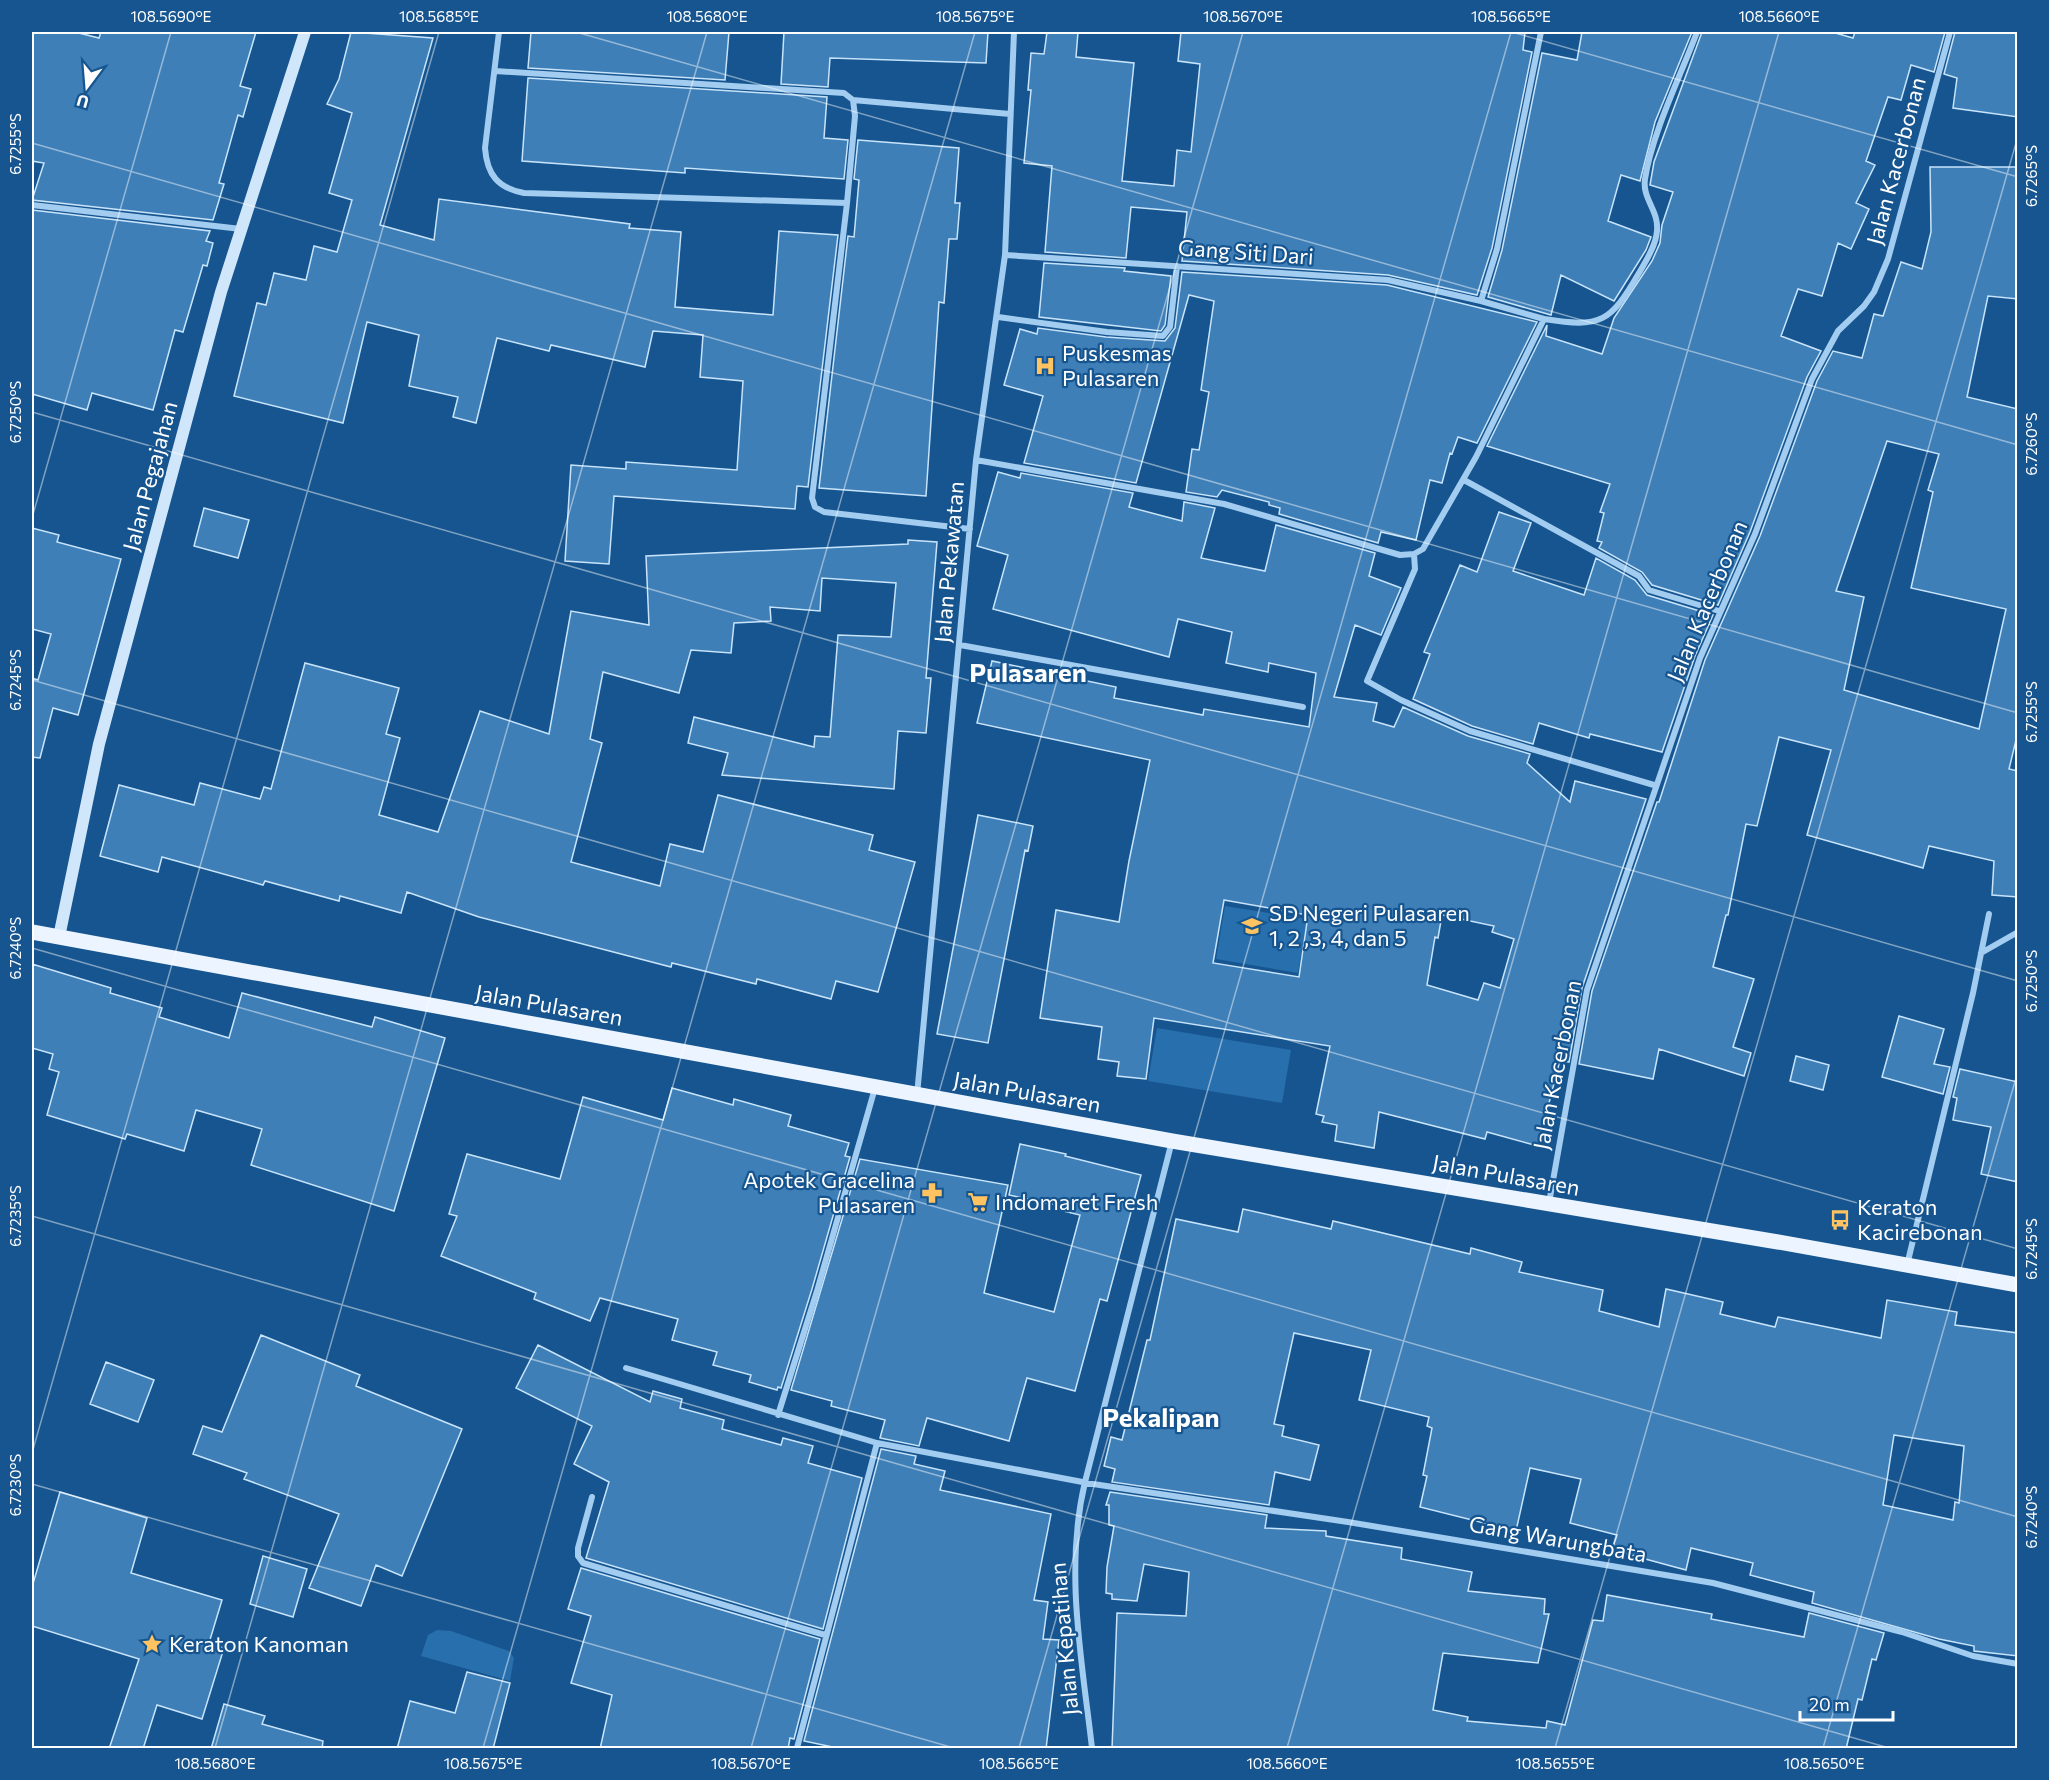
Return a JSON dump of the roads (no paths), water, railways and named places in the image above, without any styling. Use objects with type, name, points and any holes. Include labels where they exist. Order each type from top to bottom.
[{"type":"main road","name":"Jalan Pulasaren","points":[[32,932],[1172,1141],[2018,1285]]},
{"type":"street","name":"Jalan Pegajahan","points":[[59,938],[99,744],[221,292],[305,32]]},
{"type":"street","points":[[499,32],[485,148],[486,165],[492,177],[506,189],[524,194],[847,204]]},
{"type":"street","name":"Jalan Pekawatan","points":[[917,1095],[976,460],[1005,255],[1014,32]]},
{"type":"street","points":[[1481,301],[1497,249],[1541,32]]},
{"type":"street","name":"Gang Siti Dari","points":[[1005,255],[1388,280],[1577,324],[1606,317],[1629,290],[1646,260],[1657,233],[1654,210],[1646,200],[1645,178],[1656,139],[1697,32]]},
{"type":"street","name":"Jalan Kacerbonan","points":[[1549,1205],[1587,990],[1654,785],[1719,611],[1755,534],[1812,379],[1838,331],[1864,306],[1874,292],[1888,259],[1950,32]]},
{"type":"street","points":[[495,71],[844,93],[853,100],[1010,114]]},
{"type":"street","points":[[853,100],[855,116],[847,204],[812,491],[815,507],[824,512],[970,529]]},
{"type":"street","points":[[32,205],[241,229]]},
{"type":"street","points":[[998,317],[1107,332],[1163,336],[1170,327],[1177,266]]},
{"type":"street","points":[[976,460],[1224,504],[1400,555],[1414,554],[1423,549],[1464,480],[1544,318]]},
{"type":"street","points":[[1464,480],[1639,576],[1649,590],[1719,611]]},
{"type":"street","points":[[1414,554],[1414,569],[1367,681],[1401,700],[1470,731],[1654,785]]},
{"type":"street","points":[[960,645],[1303,707]]},
{"type":"street","points":[[1906,1266],[1989,914]]},
{"type":"street","points":[[1981,953],[2018,932]]},
{"type":"street","points":[[778,1415],[817,1291],[875,1088]]},
{"type":"street","name":"Jalan Kepatihan","points":[[1092,1749],[1074,1584],[1076,1530],[1085,1482],[1172,1141]]},
{"type":"street","name":"Gang Warungbata","points":[[626,1368],[877,1443],[1085,1482],[1348,1522],[1713,1583],[1902,1632],[1973,1656],[2018,1664]]},
{"type":"street","points":[[797,1749],[877,1443]]},
{"type":"street","points":[[592,1497],[578,1548],[578,1556],[583,1563],[825,1635]]},
{"type":"place","name":"Puskesmas Pulasaren","points":[[1045,366]]},
{"type":"place","name":"SD Negeri Pulasaren 1, 2 ,3, 4, dan 5","points":[[1252,926]]},
{"type":"place","name":"Apotek Gracelina Pulasaren","points":[[932,1193]]},
{"type":"place","name":"Indomaret Fresh","points":[[978,1202]]},
{"type":"place","name":"Keraton Kacirebonan","points":[[1840,1220]]},
{"type":"place","name":"Keraton Kanoman","points":[[152,1644]]},
{"type":"district","name":"Pulasaren","points":[[1028,673]]},
{"type":"district","name":"Pekalipan","points":[[1161,1418]]}]
